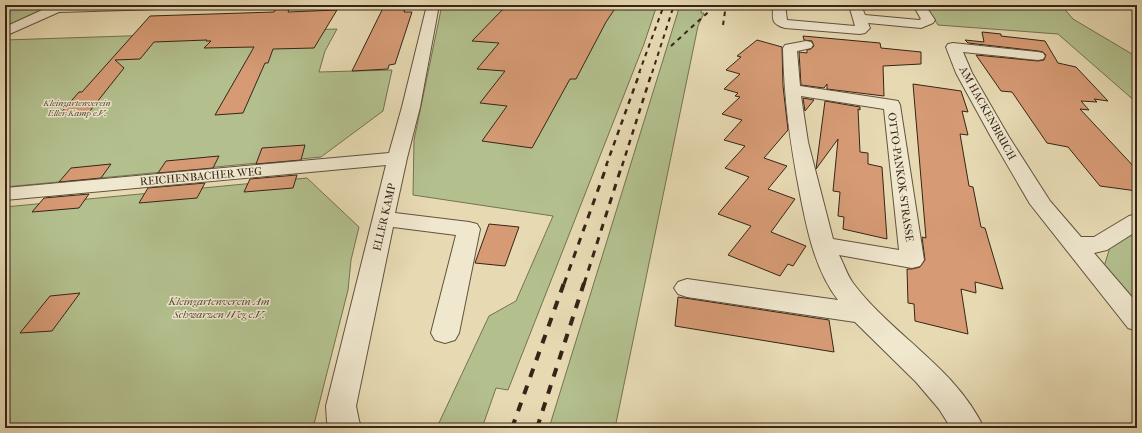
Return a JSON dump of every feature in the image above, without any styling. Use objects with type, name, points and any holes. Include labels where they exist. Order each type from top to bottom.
[{"type":"street","points":[[5,32],[60,7],[159,5]]},
{"type":"street","name":"ELLER KAMP","points":[[346,428],[341,406],[397,158],[411,107],[433,5]]},
{"type":"street","points":[[779,5],[780,22],[785,24],[860,30],[863,28],[855,5]]},
{"type":"street","points":[[860,18],[921,24],[928,20],[919,5]]},
{"type":"street","points":[[806,45],[790,48],[792,90],[799,142],[818,227],[841,286],[863,313],[926,374],[950,400],[968,428]]},
{"type":"street","name":"AM HACKENBRUCH","points":[[1038,56],[953,47],[964,73],[1000,137],[1041,204],[1137,321]]},
{"type":"street","name":"OTTO-PANKOK-STRASSE","points":[[792,90],[892,105],[912,260],[824,245]]},
{"type":"street","name":"REICHENBACHER WEG","points":[[5,194],[397,158]]},
{"type":"street","points":[[384,219],[469,229],[445,332]]},
{"type":"street","points":[[1076,245],[1099,246],[1137,221]]},
{"type":"street","points":[[687,288],[863,313]]},
{"type":"green space","points":[[5,5],[53,5],[5,27]]},
{"type":"green space","points":[[442,5],[657,5],[644,44],[508,390],[496,388],[482,428],[452,428],[438,425],[489,316],[516,301],[553,216],[413,195],[414,140]]},
{"type":"green space","points":[[680,5],[702,5],[701,13],[704,13],[698,26],[615,428],[549,428]]},
{"type":"green space","points":[[925,5],[1061,5],[1073,19],[1137,57],[1137,103],[1058,34],[938,25]]},
{"type":"green space","name":"Kleingartenverein Eller Kamp e.V.","points":[[337,29],[325,51],[319,72],[392,70],[383,111],[321,157],[5,187],[5,40]]},
{"type":"green space","name":"Kleingartenverein Am Schwarzen Weg e.V.","points":[[307,178],[359,227],[351,260],[348,290],[313,428],[5,428],[5,207]]},
{"type":"green space","points":[[1137,222],[1137,316],[1102,273],[1111,244]]},
{"type":"building","points":[[278,5],[290,7],[288,12],[337,10],[314,48],[273,49],[268,63],[265,63],[243,113],[215,115],[254,47],[204,48],[211,41],[206,41],[207,40],[154,42],[140,59],[115,60],[124,68],[89,112],[59,115],[79,92],[82,92],[150,16],[274,12]]},
{"type":"building","points":[[406,5],[404,12],[412,12],[395,64],[389,65],[388,69],[352,71],[384,6]]},
{"type":"building","points":[[507,5],[591,5],[616,7],[606,22],[576,79],[570,79],[532,148],[482,141],[507,106],[480,103],[505,71],[477,69],[499,43],[472,41]]},
{"type":"building","points":[[982,32],[1001,34],[1001,36],[1045,41],[1058,63],[1076,67],[1108,101],[1094,99],[1097,102],[1081,101],[1089,110],[1080,109],[1137,170],[1137,191],[1100,186],[1068,147],[1047,143],[1012,92],[1001,91],[976,55],[1038,61],[1044,60],[1046,55],[1043,52],[1038,51],[968,43],[965,40],[984,42]]},
{"type":"building","points":[[803,36],[880,43],[881,48],[921,52],[921,64],[883,66],[884,96],[827,89],[827,84],[824,88],[801,85],[799,52],[807,53],[807,50],[814,46],[812,41],[804,40]]},
{"type":"building","points":[[757,40],[782,47],[783,86],[788,130],[764,158],[787,166],[768,189],[795,199],[771,232],[806,246],[793,266],[788,264],[780,276],[728,255],[751,226],[718,214],[749,177],[725,168],[745,146],[724,140],[742,120],[722,114],[740,97],[735,96],[738,93],[724,89],[740,74],[726,70],[741,57],[737,56]]},
{"type":"building","points":[[913,84],[961,91],[968,112],[962,111],[968,135],[960,134],[969,186],[973,187],[981,227],[985,228],[1003,289],[975,282],[976,293],[961,289],[968,334],[915,321],[914,304],[908,303],[907,269],[920,267],[925,260],[922,237],[926,238]]},
{"type":"building","points":[[803,98],[814,100],[805,111]]},
{"type":"building","points":[[825,101],[860,107],[860,110],[858,109],[860,152],[868,153],[868,164],[882,167],[887,239],[843,229],[844,217],[838,216],[840,192],[833,191],[838,139],[816,169]]},
{"type":"building","points":[[305,145],[301,160],[256,164],[262,148]]},
{"type":"building","points":[[219,156],[213,168],[158,173],[166,161]]},
{"type":"building","points":[[111,164],[101,178],[59,182],[71,168]]},
{"type":"building","points":[[297,175],[293,188],[244,192],[250,179]]},
{"type":"building","points":[[205,183],[197,198],[139,203],[148,188]]},
{"type":"building","points":[[89,194],[79,208],[32,212],[44,198]]},
{"type":"building","points":[[489,224],[519,227],[505,266],[475,263]]},
{"type":"building","points":[[80,293],[52,331],[20,333],[50,296]]},
{"type":"building","points":[[678,297],[829,320],[834,352],[675,326]]},
{"type":"waterway","points":[[5,8],[16,5]]},
{"type":"railway","points":[[639,73],[664,5]]},
{"type":"railway","points":[[652,73],[674,5]]},
{"type":"railway","points":[[671,46],[716,5]]},
{"type":"railway","points":[[723,25],[726,5]]},
{"type":"railway","points":[[606,166],[640,72]]},
{"type":"railway","points":[[622,166],[652,72]]},
{"type":"railway","points":[[564,284],[607,165]]},
{"type":"railway","points":[[584,284],[622,165]]},
{"type":"railway","points":[[512,428],[564,283]]},
{"type":"railway","points":[[537,428],[584,283]]}]
